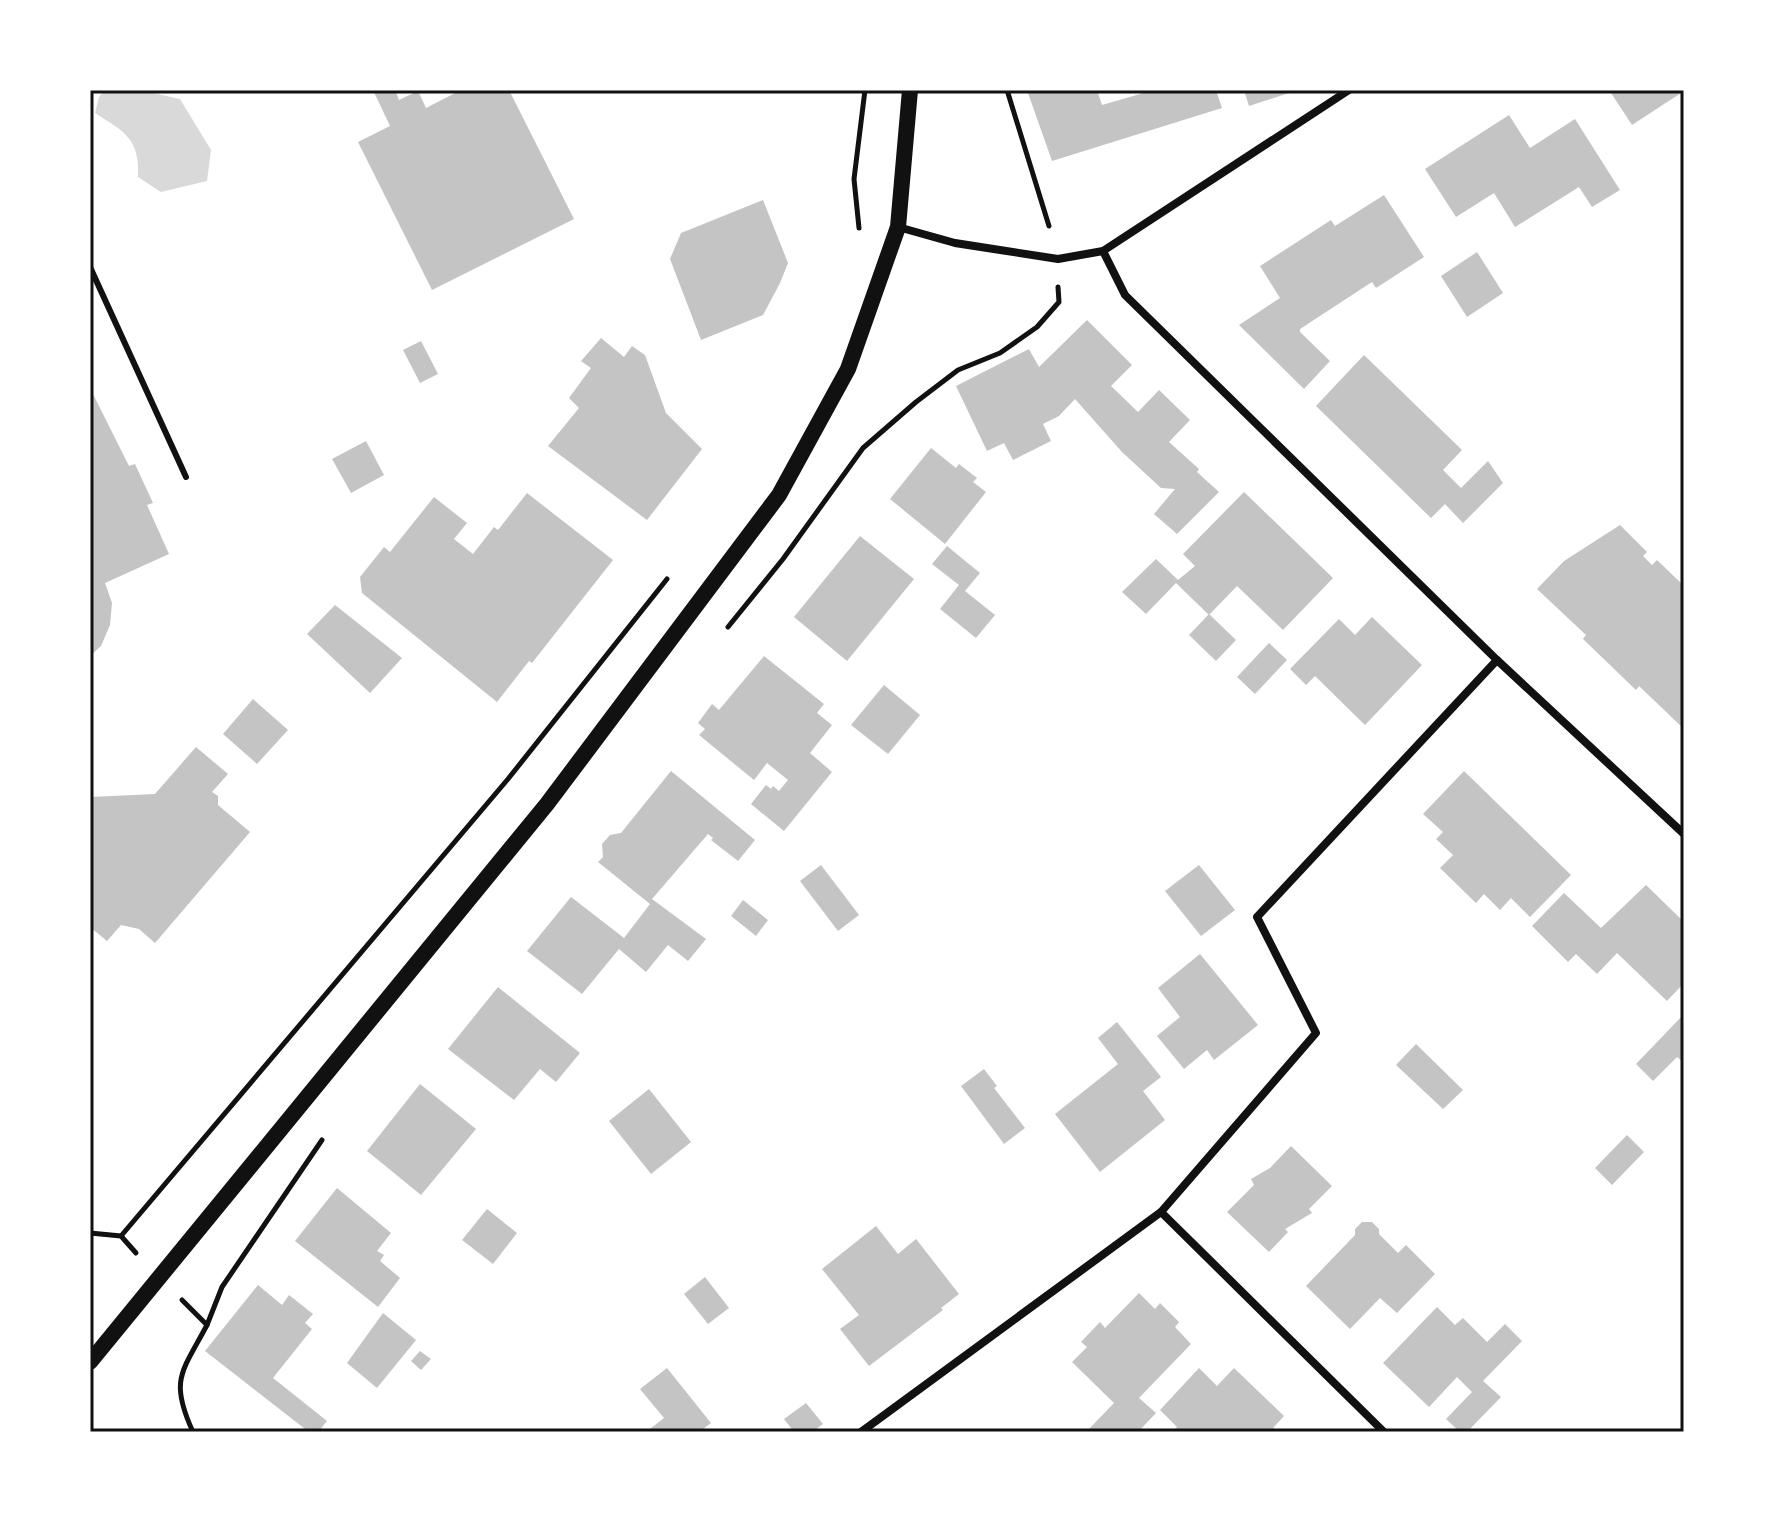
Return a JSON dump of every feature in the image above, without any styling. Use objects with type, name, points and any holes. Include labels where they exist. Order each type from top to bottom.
[{"type":"main road","points":[[90,1362],[547,804],[779,495],[848,369],[898,227],[910,90]]},
{"type":"street","points":[[898,227],[955,243],[1058,259],[1103,251],[1349,90]]},
{"type":"street","points":[[1103,251],[1125,295],[1497,660],[1684,834]]},
{"type":"street","points":[[861,1432],[1161,1212],[1316,1033],[1257,917],[1497,660]]},
{"type":"street","points":[[1161,1212],[1384,1432]]},
{"type":"lane","points":[[90,267],[186,477]]},
{"type":"path","points":[[859,231],[854,179],[865,90]]},
{"type":"path","points":[[121,1236],[508,779],[672,574]]},
{"type":"path","points":[[90,1233],[121,1236],[207,1325],[178,1380],[184,1413],[193,1432]]},
{"type":"shaded area","points":[[105,90],[140,90],[180,99],[211,150],[207,181],[161,192],[138,177],[133,145],[115,126],[95,113],[99,97]]},
{"type":"building","points":[[373,90],[395,90],[399,100],[418,91],[426,108],[461,90],[509,90],[574,219],[432,290],[358,142],[390,126]]},
{"type":"building","points":[[1038,90],[1097,90],[1102,105],[1154,90],[1216,90],[1222,108],[1052,161],[1028,93]]},
{"type":"building","points":[[1244,90],[1289,90],[1289,93],[1249,106]]},
{"type":"building","points":[[1617,90],[1684,91],[1632,125],[1611,93]]},
{"type":"building","points":[[1509,115],[1530,148],[1575,119],[1620,190],[1592,207],[1579,187],[1515,227],[1494,193],[1456,217],[1425,169]]},
{"type":"building","points":[[1384,195],[1424,257],[1376,288],[1372,282],[1300,329],[1330,361],[1304,389],[1239,325],[1280,298],[1260,266],[1331,220],[1335,226]]},
{"type":"building","points":[[763,200],[788,263],[780,283],[763,315],[701,340],[670,259],[681,233]]},
{"type":"building","points":[[1477,252],[1503,293],[1467,317],[1441,276]]},
{"type":"building","points":[[1087,320],[1132,365],[1111,386],[1138,412],[1159,390],[1190,420],[1169,442],[1219,492],[1177,534],[1154,514],[1175,489],[1161,488],[1122,452],[1075,399],[1059,416],[1043,424],[1051,441],[1013,460],[1004,443],[987,451],[956,386],[1029,349],[1039,367]]},
{"type":"building","points":[[601,338],[624,357],[632,346],[645,355],[666,413],[702,449],[647,520],[548,446],[579,408],[569,398],[591,368],[581,361]]},
{"type":"building","points":[[421,341],[438,374],[420,383],[403,350]]},
{"type":"building","points":[[1364,355],[1462,450],[1443,470],[1461,488],[1488,461],[1503,483],[1463,523],[1445,504],[1431,518],[1316,406]]},
{"type":"building","points":[[90,388],[129,466],[135,464],[153,503],[147,505],[169,554],[105,583],[112,603],[110,625],[101,646],[90,656]]},
{"type":"building","points":[[366,441],[384,475],[351,493],[332,459]]},
{"type":"building","points":[[931,448],[956,468],[959,464],[977,478],[973,482],[986,492],[945,544],[890,499]]},
{"type":"building","points":[[1244,492],[1333,578],[1283,630],[1237,586],[1209,615],[1176,583],[1146,614],[1122,592],[1156,559],[1178,580],[1195,566],[1183,554]]},
{"type":"building","points":[[527,493],[613,560],[532,663],[529,661],[497,702],[362,593],[360,577],[384,547],[390,552],[434,497],[467,523],[454,539],[473,554],[494,527],[498,530]]},
{"type":"building","points":[[1620,525],[1647,552],[1643,556],[1652,565],[1657,560],[1684,586],[1684,729],[1639,686],[1636,690],[1583,639],[1586,635],[1537,589],[1564,561]]},
{"type":"building","points":[[860,536],[914,579],[847,661],[794,617]]},
{"type":"building","points":[[947,546],[980,573],[965,591],[995,615],[976,638],[940,609],[959,585],[932,564]]},
{"type":"building","points":[[335,605],[402,658],[370,693],[307,634]]},
{"type":"building","points":[[1209,614],[1236,640],[1216,661],[1189,635]]},
{"type":"building","points":[[1372,617],[1422,665],[1365,725],[1315,676],[1306,685],[1290,669],[1339,619],[1355,635]]},
{"type":"building","points":[[1269,643],[1287,660],[1255,694],[1237,677]]},
{"type":"building","points":[[764,656],[824,704],[817,713],[832,725],[810,753],[832,772],[784,831],[751,804],[766,785],[779,791],[788,780],[767,763],[754,780],[699,735],[705,729],[698,723],[712,704],[719,710]]},
{"type":"building","points":[[884,685],[920,715],[888,754],[851,725]]},
{"type":"building","points":[[253,699],[288,730],[257,764],[223,734]]},
{"type":"building","points":[[196,747],[228,774],[212,792],[218,796],[218,805],[250,832],[155,943],[139,929],[121,925],[107,941],[90,927],[90,797],[155,794]]},
{"type":"building","points":[[671,771],[755,840],[738,861],[711,840],[713,838],[708,834],[652,899],[706,939],[688,961],[668,945],[646,972],[619,949],[582,994],[527,951],[571,897],[624,938],[650,904],[598,862],[603,857],[602,844],[610,835],[621,833]]},
{"type":"building","points":[[1464,771],[1571,875],[1530,917],[1511,898],[1500,910],[1484,894],[1476,903],[1440,868],[1453,855],[1436,839],[1443,832],[1423,814]]},
{"type":"building","points":[[821,865],[859,915],[838,931],[800,881]]},
{"type":"building","points":[[1199,865],[1235,910],[1201,936],[1165,891]]},
{"type":"building","points":[[1646,885],[1684,922],[1684,983],[1667,1001],[1617,953],[1597,974],[1576,954],[1568,962],[1532,926],[1564,893],[1601,928]]},
{"type":"building","points":[[743,900],[768,920],[756,936],[731,916]]},
{"type":"building","points":[[1200,954],[1258,1025],[1214,1060],[1207,1050],[1184,1069],[1157,1036],[1180,1017],[1158,988]]},
{"type":"building","points":[[498,987],[580,1053],[556,1082],[540,1069],[514,1100],[448,1049]]},
{"type":"building","points":[[1684,1014],[1684,1063],[1677,1057],[1653,1081],[1636,1064]]},
{"type":"building","points":[[1117,1022],[1161,1077],[1143,1091],[1165,1120],[1100,1172],[1055,1114],[1118,1064],[1098,1038]]},
{"type":"building","points":[[1416,1044],[1463,1090],[1443,1109],[1396,1065]]},
{"type":"building","points":[[984,1069],[997,1086],[994,1088],[1025,1128],[1004,1144],[961,1086]]},
{"type":"building","points":[[420,1084],[476,1129],[421,1195],[367,1151]]},
{"type":"building","points":[[649,1089],[691,1142],[651,1174],[609,1121]]},
{"type":"building","points":[[1627,1135],[1644,1152],[1612,1185],[1595,1168]]},
{"type":"building","points":[[1291,1146],[1332,1186],[1309,1209],[1312,1213],[1285,1229],[1288,1232],[1269,1252],[1227,1212],[1254,1185],[1251,1179],[1270,1168]]},
{"type":"building","points":[[337,1188],[391,1233],[377,1251],[384,1255],[380,1261],[400,1278],[378,1307],[295,1241]]},
{"type":"building","points":[[487,1209],[517,1233],[493,1264],[462,1240]]},
{"type":"building","points":[[1362,1222],[1372,1222],[1398,1253],[1406,1245],[1435,1274],[1397,1313],[1380,1298],[1350,1329],[1306,1286],[1355,1235],[1355,1229]]},
{"type":"building","points":[[876,1226],[898,1254],[916,1239],[959,1294],[941,1308],[943,1310],[869,1366],[840,1329],[859,1315],[822,1269]]},
{"type":"building","points":[[705,1277],[729,1308],[708,1324],[684,1294]]},
{"type":"building","points":[[258,1285],[282,1305],[289,1295],[313,1314],[305,1323],[312,1329],[273,1378],[327,1421],[318,1432],[309,1432],[205,1351]]},
{"type":"building","points":[[1139,1293],[1155,1309],[1160,1303],[1179,1322],[1175,1327],[1191,1344],[1139,1398],[1156,1413],[1138,1432],[1086,1432],[1114,1403],[1072,1362],[1087,1347],[1081,1342],[1100,1322],[1105,1328]]},
{"type":"building","points":[[1437,1307],[1455,1325],[1463,1318],[1487,1342],[1505,1324],[1522,1341],[1483,1381],[1501,1397],[1467,1432],[1460,1432],[1446,1419],[1472,1392],[1457,1377],[1429,1407],[1383,1363]]},
{"type":"building","points":[[383,1313],[416,1340],[377,1388],[347,1363]]},
{"type":"building","points":[[420,1351],[431,1359],[421,1370],[411,1361]]},
{"type":"building","points":[[667,1368],[711,1423],[699,1432],[646,1432],[664,1418],[640,1389]]},
{"type":"building","points":[[1199,1368],[1217,1386],[1234,1368],[1284,1416],[1273,1428],[1278,1432],[1178,1432],[1160,1410]]},
{"type":"building","points":[[806,1403],[823,1424],[812,1432],[794,1432],[784,1419]]}]
